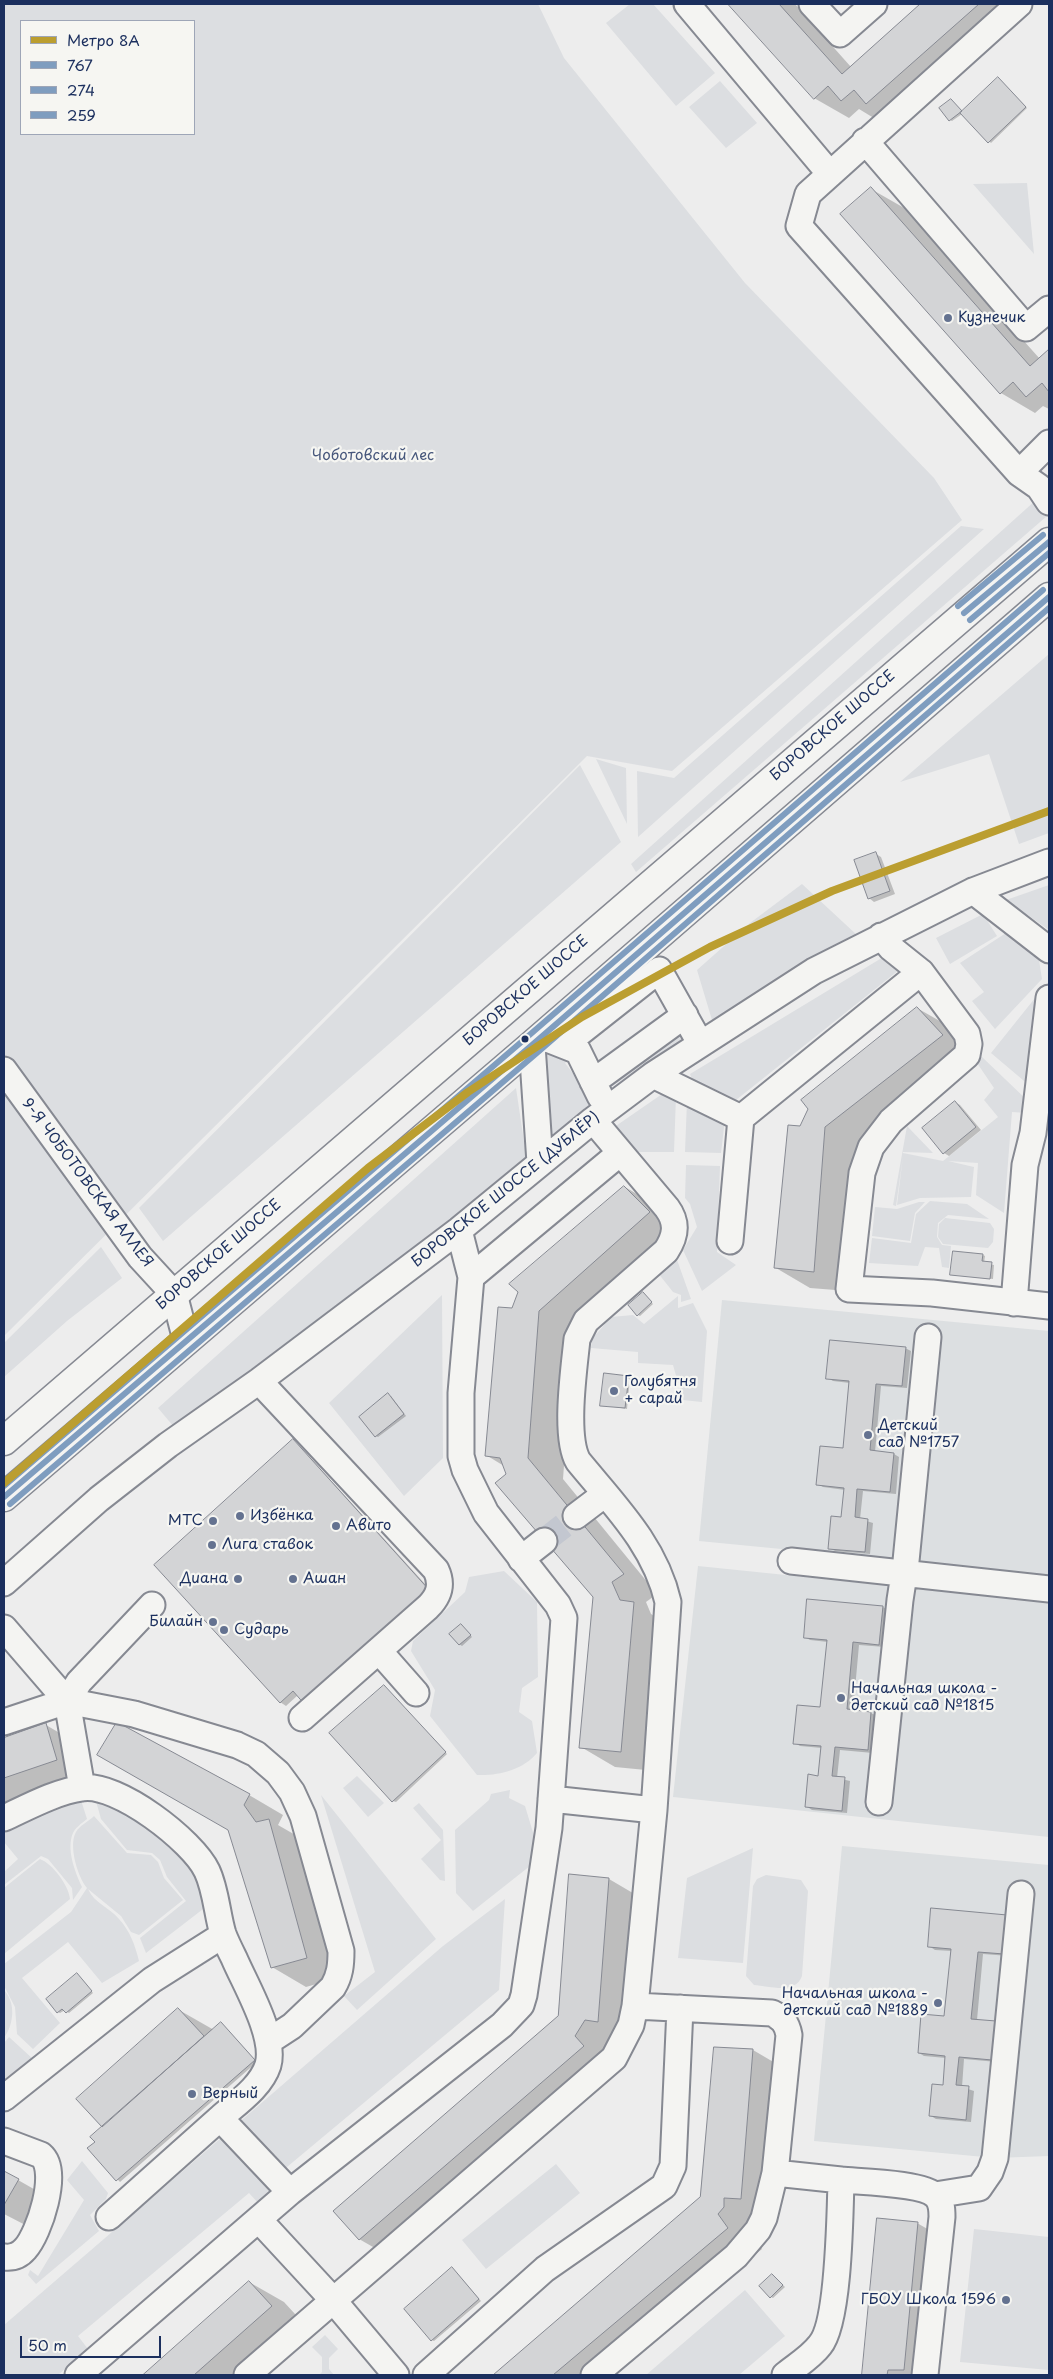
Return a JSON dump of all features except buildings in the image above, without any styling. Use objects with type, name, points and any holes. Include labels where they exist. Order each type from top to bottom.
[{"type":"main road","name":"БОРОВСКОЕ ШОССЕ","points":[[4,1441],[1049,542]]},
{"type":"main road","points":[[4,1497],[186,1340],[546,1042],[1049,597]]},
{"type":"street","points":[[687,4],[830,174]]},
{"type":"street","points":[[812,4],[840,34],[874,4]]},
{"type":"street","points":[[1020,4],[808,194],[799,226],[1019,473],[1039,487],[1049,502]]},
{"type":"street","points":[[865,142],[1026,328],[1049,309]]},
{"type":"street","points":[[1019,473],[1049,444]]},
{"type":"street","name":"БОРОВСКОЕ ШОССЕ (ДУБЛЁР)","points":[[4,1583],[99,1499],[168,1445],[259,1380],[460,1230],[599,1115],[653,1075],[814,971],[973,891],[1049,862]]},
{"type":"street","points":[[973,891],[1049,950]]},
{"type":"street","points":[[881,936],[890,948],[920,972],[967,1034],[969,1044],[967,1055],[891,1121],[871,1147],[862,1173],[849,1289],[932,1293],[1049,1306]]},
{"type":"street","points":[[546,1042],[659,970],[700,1043]]},
{"type":"street","points":[[730,1241],[741,1118],[920,972]]},
{"type":"street","points":[[1014,1303],[1026,1165],[1033,1133],[1049,998]]},
{"type":"street","points":[[594,1082],[685,1015]]},
{"type":"street","points":[[247,2375],[614,2058],[631,2025],[635,2006],[654,1810],[668,1602],[660,1573],[651,1555],[639,1536],[578,1462],[571,1442],[577,1339],[586,1321],[666,1251],[673,1241],[676,1230],[673,1216],[620,1153],[599,1115],[594,1082],[578,1051],[546,1042]]},
{"type":"street","points":[[540,1163],[546,1042]]},
{"type":"street","name":"9-Я ЧОБОТОВСКАЯ АЛЛЕЯ","points":[[4,1070],[140,1257],[174,1294]]},
{"type":"street","points":[[653,1075],[741,1118]]},
{"type":"street","points":[[471,1277],[620,1153]]},
{"type":"street","points":[[86,2372],[290,2192],[502,2025],[521,2005],[527,1980],[551,1799],[564,1618],[558,1605],[486,1513],[465,1470],[461,1456],[461,1393],[471,1277],[460,1230]]},
{"type":"street","points":[[174,1294],[186,1340]]},
{"type":"street","points":[[879,1802],[928,1337]]},
{"type":"street","points":[[259,1380],[438,1575],[439,1591],[436,1599],[302,1718]]},
{"type":"street","points":[[576,1516],[605,1494]]},
{"type":"street","points":[[521,1559],[544,1540]]},
{"type":"street","points":[[791,1561],[1049,1589]]},
{"type":"street","points":[[68,1701],[79,1682],[152,1605]]},
{"type":"street","points":[[4,1628],[68,1701],[82,1788]]},
{"type":"street","points":[[379,1651],[416,1693]]},
{"type":"street","points":[[4,1722],[68,1701],[134,1714],[237,1746],[256,1754],[268,1764],[292,1792],[303,1816],[341,1951],[341,1970],[333,1987],[292,2026],[269,2041]]},
{"type":"street","points":[[4,1818],[44,1800],[82,1788],[112,1795],[138,1806],[170,1829],[192,1849],[208,1874],[223,1935],[269,2041],[268,2064],[260,2082],[109,2217]]},
{"type":"street","points":[[551,1799],[654,1810]]},
{"type":"street","points":[[935,2195],[979,2188],[990,2172],[995,2158],[1021,1894]]},
{"type":"street","points":[[4,2098],[152,1980],[223,1935]]},
{"type":"street","points":[[594,2375],[736,2256],[751,2240],[764,2218],[775,2173],[785,2091],[788,2026],[781,2018],[772,2013],[635,2006]]},
{"type":"street","points":[[426,2375],[545,2269],[664,2186],[673,2166],[680,2008]]},
{"type":"street","points":[[220,2118],[290,2192]]},
{"type":"street","points":[[4,2141],[41,2155],[46,2159],[50,2170],[48,2195],[30,2243],[18,2255],[4,2257]]},
{"type":"street","points":[[775,2173],[923,2188],[935,2195],[940,2201],[942,2218],[925,2375]]},
{"type":"street","points":[[785,2375],[820,2346],[828,2331],[836,2274],[841,2180]]},
{"type":"street","points":[[259,2220],[333,2300],[396,2375]]},
{"type":"shaded area","name":"Детский сад №1757","points":[[722,1300],[1049,1331],[1049,1575],[699,1541]]},
{"type":"shaded area","name":"Начальная школа - детский сад №1815","points":[[698,1566],[1049,1602],[1049,1837],[673,1797]]},
{"type":"shaded area","name":"Начальная школа - детский сад №1889","points":[[842,1846],[1049,1865],[1049,2156],[995,2158],[814,2141]]},
{"type":"green space","name":"Чоботовский лес","points":[[4,4],[538,4],[564,58],[745,283],[934,478],[962,520],[672,771],[587,756],[4,1336]]},
{"type":"green space","points":[[630,4],[653,4],[715,73],[676,106],[606,23]]},
{"type":"green space","points":[[720,81],[757,123],[726,148],[689,107]]},
{"type":"green space","points":[[1027,183],[1034,254],[973,184]]},
{"type":"green space","points":[[1036,500],[1047,516],[636,872],[631,864]]},
{"type":"green space","points":[[961,526],[984,529],[638,837],[637,771],[674,778]]},
{"type":"green space","points":[[1049,654],[1049,833],[1019,844],[989,754],[900,782]]},
{"type":"green space","points":[[596,759],[626,768],[627,824]]},
{"type":"green space","points":[[580,765],[621,842],[163,1241],[139,1208]]},
{"type":"green space","points":[[802,884],[858,936],[712,1020],[697,970],[750,923]]},
{"type":"green space","points":[[1049,885],[1049,930],[1006,900]]},
{"type":"green space","points":[[983,914],[997,936],[950,964],[936,938]]},
{"type":"green space","points":[[1009,931],[1038,954],[1042,979],[995,1029],[972,1001],[984,992],[960,963]]},
{"type":"green space","points":[[885,956],[899,970],[736,1100],[692,1079],[690,1074]]},
{"type":"green space","points":[[1035,998],[1030,1086],[991,1053]]},
{"type":"green space","points":[[690,1028],[692,1034],[605,1091],[603,1087]]},
{"type":"green space","points":[[548,1052],[575,1054],[565,1063],[597,1105],[553,1138],[540,1073],[542,1062]]},
{"type":"green space","points":[[982,1057],[1028,1101],[1027,1113],[1012,1112],[1004,1213],[976,1195],[978,1163],[948,1161],[974,1167],[971,1197],[920,1198],[897,1205],[903,1156],[896,1206],[893,1205],[907,1126],[933,1153],[903,1153],[943,1161],[998,1117],[984,1100],[994,1088],[975,1060]]},
{"type":"green space","points":[[516,1088],[527,1162],[174,1427],[158,1408]]},
{"type":"green space","points":[[665,1092],[676,1096],[674,1152],[629,1152],[610,1130]]},
{"type":"green space","points":[[687,1101],[725,1119],[721,1153],[685,1152]]},
{"type":"green space","points":[[686,1165],[720,1166],[717,1252],[736,1265],[702,1291],[683,1250],[697,1227],[690,1204],[685,1198]]},
{"type":"green space","points":[[930,1201],[967,1204],[989,1219],[948,1215],[938,1223],[937,1237],[942,1245],[951,1246],[949,1268],[942,1267],[939,1248],[925,1247],[918,1266],[869,1263],[872,1238],[911,1243],[916,1214]]},
{"type":"green space","points":[[925,1202],[915,1213],[910,1241],[872,1236],[875,1207],[897,1209]]},
{"type":"green space","points":[[945,1218],[990,1223],[994,1229],[993,1242],[988,1248],[943,1244],[938,1237],[939,1224]]},
{"type":"green space","points":[[101,1247],[122,1278],[67,1321],[4,1377],[4,1343]]},
{"type":"green space","points":[[676,1257],[691,1299],[681,1302],[681,1295],[673,1292],[658,1273]]},
{"type":"green space","points":[[442,1295],[443,1458],[404,1496],[329,1403]]},
{"type":"green space","points":[[678,1296],[678,1308],[693,1303],[707,1331],[702,1402],[683,1400],[673,1365],[638,1363],[638,1352],[591,1348],[592,1339],[611,1317],[633,1315],[644,1324]]},
{"type":"green space","points":[[504,1571],[537,1602],[538,1677],[522,1688],[519,1712],[532,1721],[537,1753],[525,1764],[510,1771],[477,1775],[430,1716],[435,1690],[411,1651],[413,1641],[465,1592],[469,1577]]},
{"type":"green space","points":[[357,1776],[384,1803],[368,1817],[343,1788]]},
{"type":"green space","points":[[510,1790],[509,1798],[525,1806],[538,1849],[535,1862],[473,1911],[456,1893],[455,1830],[489,1800],[491,1794]]},
{"type":"green space","points":[[94,1794],[121,1808],[134,1820],[173,1841],[198,1867],[207,1906],[146,1953],[140,1938],[186,1901],[167,1877],[160,1860],[152,1853],[127,1850],[101,1819]]},
{"type":"green space","points":[[321,1795],[436,1939],[357,2010],[344,1996],[375,1972]]},
{"type":"green space","points":[[80,1797],[87,1819],[75,1829],[71,1839],[72,1860],[82,1887],[73,1900],[72,1888],[48,1859],[41,1856],[4,1885],[4,1872],[18,1859],[4,1842],[4,1823]]},
{"type":"green space","points":[[419,1803],[443,1830],[445,1881],[440,1880],[421,1859],[441,1840],[413,1808]]},
{"type":"green space","points":[[94,1816],[127,1853],[151,1855],[158,1862],[164,1878],[183,1900],[139,1935],[131,1932],[121,1916],[88,1889],[94,1898],[115,1915],[126,1928],[132,1938],[139,1961],[102,1983],[68,1942],[22,1978],[60,2023],[33,2049],[17,2034],[15,2007],[4,1986],[4,1964],[71,1912],[87,1888],[77,1869],[73,1845],[77,1830]]},
{"type":"green space","points":[[753,1848],[743,1963],[678,1958],[687,1878]]},
{"type":"green space","points":[[40,1859],[60,1876],[67,1888],[70,1899],[4,1954],[4,1888]]},
{"type":"green space","points":[[766,1875],[801,1880],[808,1891],[802,1976],[794,1986],[774,1988],[754,1985],[746,1976],[753,1886],[757,1879]]},
{"type":"green space","points":[[505,1899],[499,1990],[269,2182],[269,2195],[260,2205],[249,2193],[78,2336],[88,2349],[58,2375],[4,2375],[4,2325],[112,2232],[113,2220],[120,2215],[125,2221],[443,1946]]},
{"type":"green space","points":[[4,1990],[12,2007],[12,2020],[4,2038]]},
{"type":"green space","points":[[9,2037],[33,2059],[4,2079],[4,2043]]},
{"type":"green space","points":[[82,2161],[108,2193],[106,2199],[90,2215],[99,2231],[36,2284],[28,2275],[30,2270],[38,2276],[84,2200],[67,2180]]},
{"type":"green space","points":[[556,2164],[580,2193],[486,2269],[462,2240]]},
{"type":"green space","name":"ГБОУ Школа 1596","points":[[974,2229],[1049,2237],[1049,2370],[960,2362]]},
{"type":"green space","points":[[745,2290],[785,2336],[739,2375],[646,2375]]},
{"type":"green space","points":[[325,2335],[338,2349],[329,2358],[329,2369],[334,2375],[319,2375],[322,2372],[322,2357],[312,2347]]},
{"type":"tunnel","points":[[544,1541],[576,1516]]},
{"type":"metro line","name":"8А","points":[[4,1483],[368,1168],[468,1092],[582,1017],[710,947],[832,891],[1049,811]]},
{"type":"transit line","name":"259","points":[[958,606],[1043,535]]},
{"type":"transit line","name":"767","points":[[964,613],[1049,542]]},
{"type":"transit line","name":"274","points":[[970,620],[1049,553]]},
{"type":"transit line","name":"259","points":[[4,1486],[526,1038],[1043,590]]},
{"type":"transit line","name":"767","points":[[4,1497],[532,1045],[1049,597]]},
{"type":"transit line","name":"274","points":[[10,1504],[538,1052],[1049,608]]},
{"type":"place","name":"Кузнечик","points":[[948,318]]},
{"type":"place","name":"Голубятня + сарай","points":[[614,1391]]},
{"type":"place","name":"Детский сад №1757","points":[[868,1435]]},
{"type":"place","name":"Избёнка","points":[[240,1516]]},
{"type":"place","name":"МТС","points":[[213,1521]]},
{"type":"place","name":"Авито","points":[[336,1526]]},
{"type":"place","name":"Лига ставок","points":[[212,1545]]},
{"type":"place","name":"Диана","points":[[238,1579]]},
{"type":"place","name":"Ашан","points":[[293,1579]]},
{"type":"place","name":"Билайн","points":[[213,1622]]},
{"type":"place","name":"Сударь","points":[[224,1630]]},
{"type":"place","name":"Начальная школа - детский сад №1815","points":[[841,1698]]},
{"type":"place","name":"Начальная школа - детский сад №1889","points":[[938,2003]]},
{"type":"place","name":"Верный","points":[[192,2094]]},
{"type":"place","name":"ГБОУ Школа 1596","points":[[1006,2300]]}]
